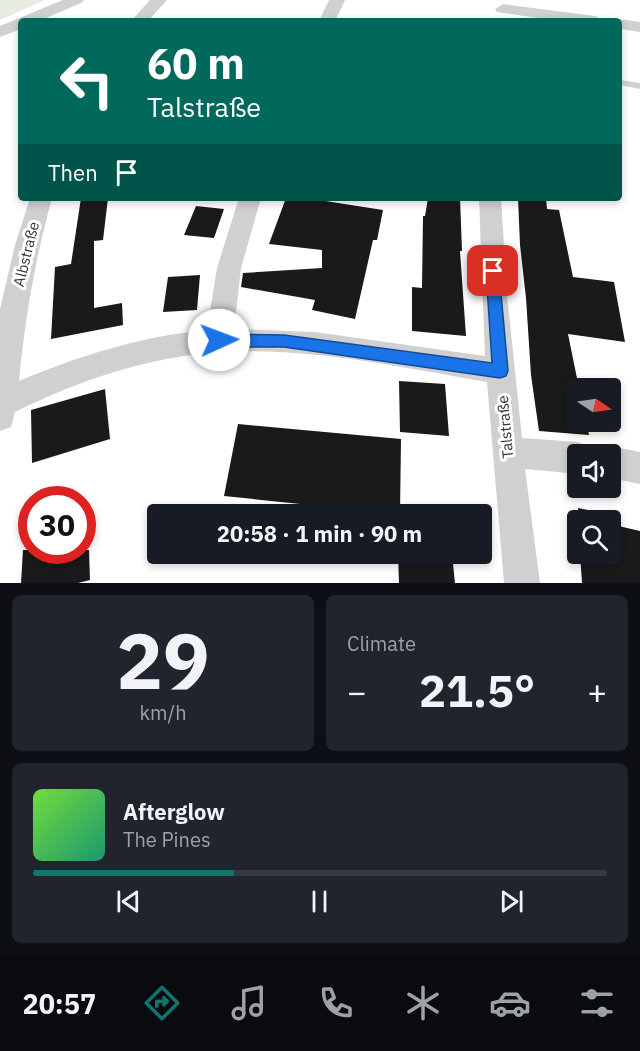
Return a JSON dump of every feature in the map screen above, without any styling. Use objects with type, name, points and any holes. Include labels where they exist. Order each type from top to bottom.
[{"type":"street","points":[[32,18],[76,0]]},
{"type":"street","points":[[142,18],[159,0]]},
{"type":"street","points":[[328,18],[337,0]]},
{"type":"street","points":[[503,10],[570,18]]},
{"type":"street","points":[[0,32],[18,24]]},
{"type":"street","points":[[622,24],[640,27]]},
{"type":"street","name":"Albstraße","points":[[1,409],[15,298],[40,201]]},
{"type":"street","points":[[219,340],[230,268],[249,201]]},
{"type":"street","name":"Talstraße","points":[[490,201],[491,251],[500,371],[522,583]]},
{"type":"street","points":[[1,409],[59,378],[122,357],[154,349],[219,340],[293,342],[500,371]]},
{"type":"street","points":[[507,452],[567,457]]},
{"type":"street","points":[[621,464],[640,468]]},
{"type":"lane","points":[[622,83],[640,86]]},
{"type":"shaded area","points":[[0,0],[45,0],[0,20]]},
{"type":"building","points":[[81,201],[108,201],[103,240],[94,241],[94,308],[122,303],[123,325],[51,339],[55,267],[71,264]]},
{"type":"building","points":[[285,201],[325,201],[383,210],[377,240],[373,240],[355,319],[312,310],[315,300],[241,287],[243,273],[322,268],[322,250],[269,244]]},
{"type":"building","points":[[428,201],[460,201],[462,251],[460,251],[466,336],[412,331],[412,287],[422,288],[423,216],[425,216]]},
{"type":"building","points":[[518,201],[546,201],[547,209],[559,210],[573,277],[614,282],[625,342],[568,334],[577,378],[567,378],[567,432],[588,432],[589,435],[539,431],[531,375]]},
{"type":"building","points":[[196,206],[224,209],[214,238],[184,235]]},
{"type":"building","points":[[200,275],[197,310],[163,312],[168,277]]},
{"type":"building","points":[[399,381],[445,384],[449,436],[400,432]]},
{"type":"building","points":[[105,389],[110,439],[32,463],[31,410]]},
{"type":"building","points":[[238,424],[401,439],[400,504],[300,504],[224,496]]},
{"type":"building","points":[[621,527],[640,531],[640,583],[582,583],[581,564],[621,564]]},
{"type":"building","points":[[22,564],[89,564],[90,580],[78,583],[21,583]]},
{"type":"building","points":[[398,564],[453,564],[455,583],[399,583]]},
{"type":"route","points":[[219,340],[251,339],[322,345],[500,371],[493,271]]}]
